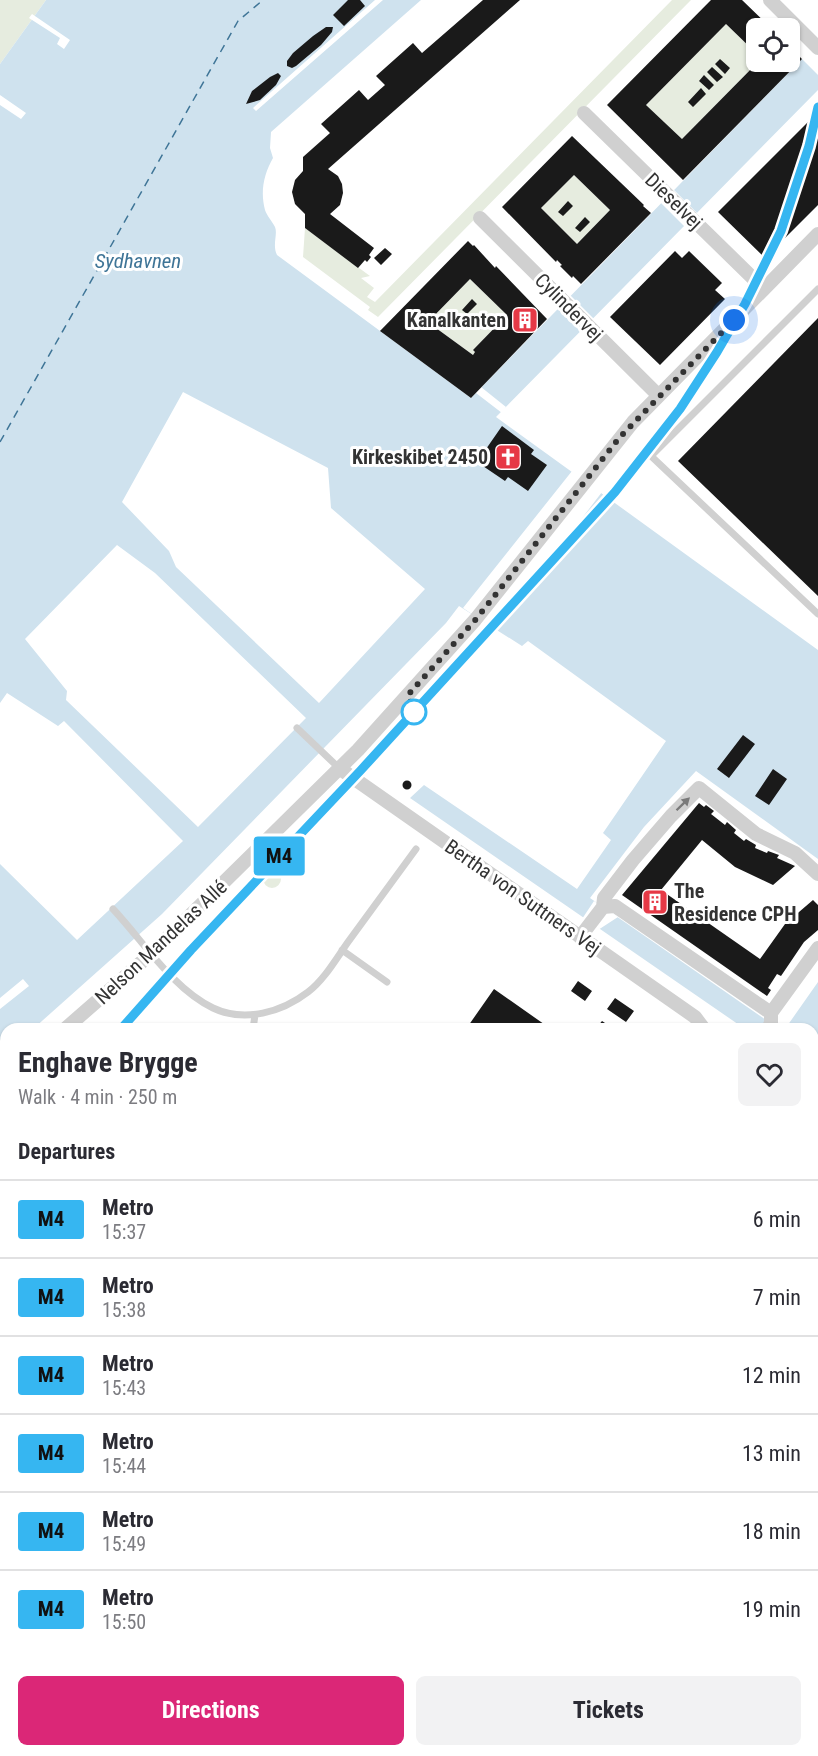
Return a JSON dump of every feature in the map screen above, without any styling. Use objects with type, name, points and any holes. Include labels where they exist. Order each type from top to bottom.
[{"type":"street","points":[[770,0],[818,48]]},
{"type":"street","name":"Dieselvej","points":[[584,113],[764,290]]},
{"type":"street","name":"Cylindervej","points":[[480,218],[658,395]]},
{"type":"street","name":"Nelson Mandelas Allé","points":[[72,1023],[152,953],[339,768],[477,618],[620,437],[658,395],[818,234]]},
{"type":"street","name":"Bertha von Suttners Vej","points":[[339,768],[694,1017],[699,1023]]},
{"type":"street","points":[[580,937],[603,907],[604,898],[671,816],[699,788],[756,834],[795,853],[818,874]]},
{"type":"street","points":[[603,907],[615,906],[770,1022],[796,978],[818,948]]},
{"type":"lane","points":[[818,289],[651,456],[818,614]]},
{"type":"lane","points":[[297,728],[339,768]]},
{"type":"lane","points":[[113,909],[160,964],[196,997],[214,1009],[237,1015],[255,1015],[274,1011],[310,990],[416,849]]},
{"type":"lane","points":[[342,950],[387,982]]},
{"type":"lane","points":[[254,1023],[255,1015]]},
{"type":"shaded area","points":[[0,0],[46,0],[0,64]]},
{"type":"shaded area","points":[[672,0],[691,0],[378,317],[368,310],[370,307],[303,257],[305,228],[370,276],[361,278],[374,288],[367,297],[375,302]]},
{"type":"shaded area","points":[[726,24],[746,43],[746,72],[748,72],[682,139],[646,105]]},
{"type":"shaded area","points":[[574,175],[610,210],[577,244],[541,208]]},
{"type":"shaded area","points":[[470,279],[507,315],[473,350],[475,352],[473,355],[425,320],[428,318],[430,320]]},
{"type":"shaded area","points":[[272,870],[279,872],[281,879],[279,886],[272,888],[265,886],[263,879],[265,872]]},
{"type":"water","name":"Sydhavnen","points":[[46,0],[421,0],[271,132],[270,148],[273,158],[267,170],[263,196],[266,212],[276,230],[277,255],[471,398],[789,72],[800,72],[802,59],[818,75],[818,90],[496,417],[818,650],[818,859],[696,771],[644,827],[590,898],[770,1023],[736,1023],[410,798],[424,785],[577,889],[611,840],[603,833],[666,741],[528,641],[522,646],[459,606],[446,623],[162,914],[40,1023],[0,1023],[0,864],[77,940],[183,841],[64,721],[58,726],[7,693],[0,703],[0,64]],"holes":[[[183,392],[328,468],[331,508],[425,589],[319,703],[176,567],[169,551],[122,502]],[[117,545],[155,573],[306,718],[198,827],[66,700],[67,691],[25,639]]]},
{"type":"water","points":[[818,982],[818,1023],[789,1023]]},
{"type":"pier","points":[[375,0],[383,0],[256,111],[253,108]]},
{"type":"pier","points":[[32,14],[70,40],[64,49],[57,44],[60,38],[29,18]]},
{"type":"pier","points":[[0,95],[26,113],[21,119],[0,105]]},
{"type":"pier","points":[[672,188],[699,215],[686,228],[659,201]]},
{"type":"pier","points":[[568,293],[595,320],[582,333],[555,306]]},
{"type":"pier","points":[[481,387],[506,407],[502,413],[476,393]]},
{"type":"pier","points":[[572,471],[602,492],[573,530],[557,565],[527,588],[494,629],[463,608]]},
{"type":"pier","points":[[594,901],[618,917],[598,930],[582,919]]},
{"type":"pier","points":[[23,979],[29,986],[0,1009],[0,998]]},
{"type":"building","points":[[348,0],[360,0],[365,6],[344,26],[333,15]]},
{"type":"building","points":[[483,0],[520,0],[328,169],[338,176],[343,193],[340,205],[330,214],[374,248],[367,262],[365,260],[358,268],[305,228],[305,214],[295,204],[292,192],[295,180],[303,171],[303,157],[330,133],[321,124],[359,90],[368,100],[385,85],[376,76],[413,43],[422,53]]},
{"type":"building","points":[[711,0],[742,0],[761,18],[746,18],[746,43],[726,24],[646,105],[682,139],[748,72],[789,72],[683,180],[607,105]]},
{"type":"building","points":[[326,27],[333,27],[332,32],[321,45],[296,66],[292,68],[287,66],[287,61],[293,53]]},
{"type":"building","points":[[720,59],[730,68],[725,74],[715,64]]},
{"type":"building","points":[[712,67],[723,77],[717,82],[707,72]]},
{"type":"building","points":[[278,73],[281,76],[276,85],[260,100],[246,104],[252,91]]},
{"type":"building","points":[[704,75],[714,85],[709,90],[699,81]]},
{"type":"building","points":[[701,88],[706,94],[693,107],[688,102]]},
{"type":"building","points":[[818,112],[818,205],[765,258],[718,212]]},
{"type":"building","points":[[572,136],[651,213],[581,284],[573,276],[572,278],[560,266],[562,265],[557,260],[556,262],[502,207]],"holes":[[[574,175],[610,210],[577,244],[541,208]]]},
{"type":"building","points":[[568,201],[573,206],[563,216],[558,212]]},
{"type":"building","points":[[585,217],[590,222],[580,232],[575,228]]},
{"type":"building","name":"Kanalkanten","points":[[468,241],[495,268],[496,266],[547,319],[471,398],[380,331]],"holes":[[[470,279],[507,315],[473,350],[475,352],[473,355],[425,320],[428,318],[430,320]]]},
{"type":"building","points":[[385,248],[392,254],[381,265],[374,258]]},
{"type":"building","points":[[675,251],[682,258],[689,251],[722,283],[715,290],[725,299],[660,365],[610,317]]},
{"type":"building","points":[[472,299],[477,304],[467,314],[462,310]]},
{"type":"building","points":[[487,313],[492,318],[480,330],[475,325]]},
{"type":"building","points":[[818,318],[818,596],[678,461]]},
{"type":"building","name":"Kirkeskibet 2450","points":[[502,426],[534,450],[531,454],[547,465],[528,491],[508,477],[505,481],[477,462]]},
{"type":"building","points":[[743,735],[755,744],[729,778],[717,769]]},
{"type":"building","points":[[773,769],[787,779],[769,805],[755,796]]},
{"type":"building","points":[[407,781],[411,785],[407,789],[403,785]]},
{"type":"building","name":"The Residence CPH","points":[[699,803],[714,811],[711,814],[725,825],[727,822],[736,830],[734,833],[744,841],[746,839],[756,845],[755,848],[767,853],[768,851],[779,855],[777,858],[795,866],[773,885],[735,867],[702,840],[661,890],[760,959],[785,924],[813,900],[818,905],[818,930],[804,942],[781,976],[777,974],[768,988],[771,990],[767,996],[622,895]]},
{"type":"building","points":[[578,981],[592,991],[585,1001],[571,991]]},
{"type":"building","points":[[494,989],[542,1023],[470,1023]]},
{"type":"building","points":[[615,998],[634,1011],[626,1022],[607,1009]]},
{"type":"ferry route","points":[[0,442],[238,21],[263,0]]},
{"type":"metro line","name":"M4","points":[[126,1023],[191,950],[361,770],[615,492],[680,409],[745,304],[781,231],[809,146],[818,107]]},
{"type":"place","name":"Kanalkanten","points":[[525,320]]},
{"type":"place","name":"Kirkeskibet 2450","points":[[508,457]]},
{"type":"place","name":"The Residence CPH","points":[[655,902]]},
{"type":"route","points":[[414,712],[408,695],[477,618],[620,437],[658,395],[734,320]]}]
